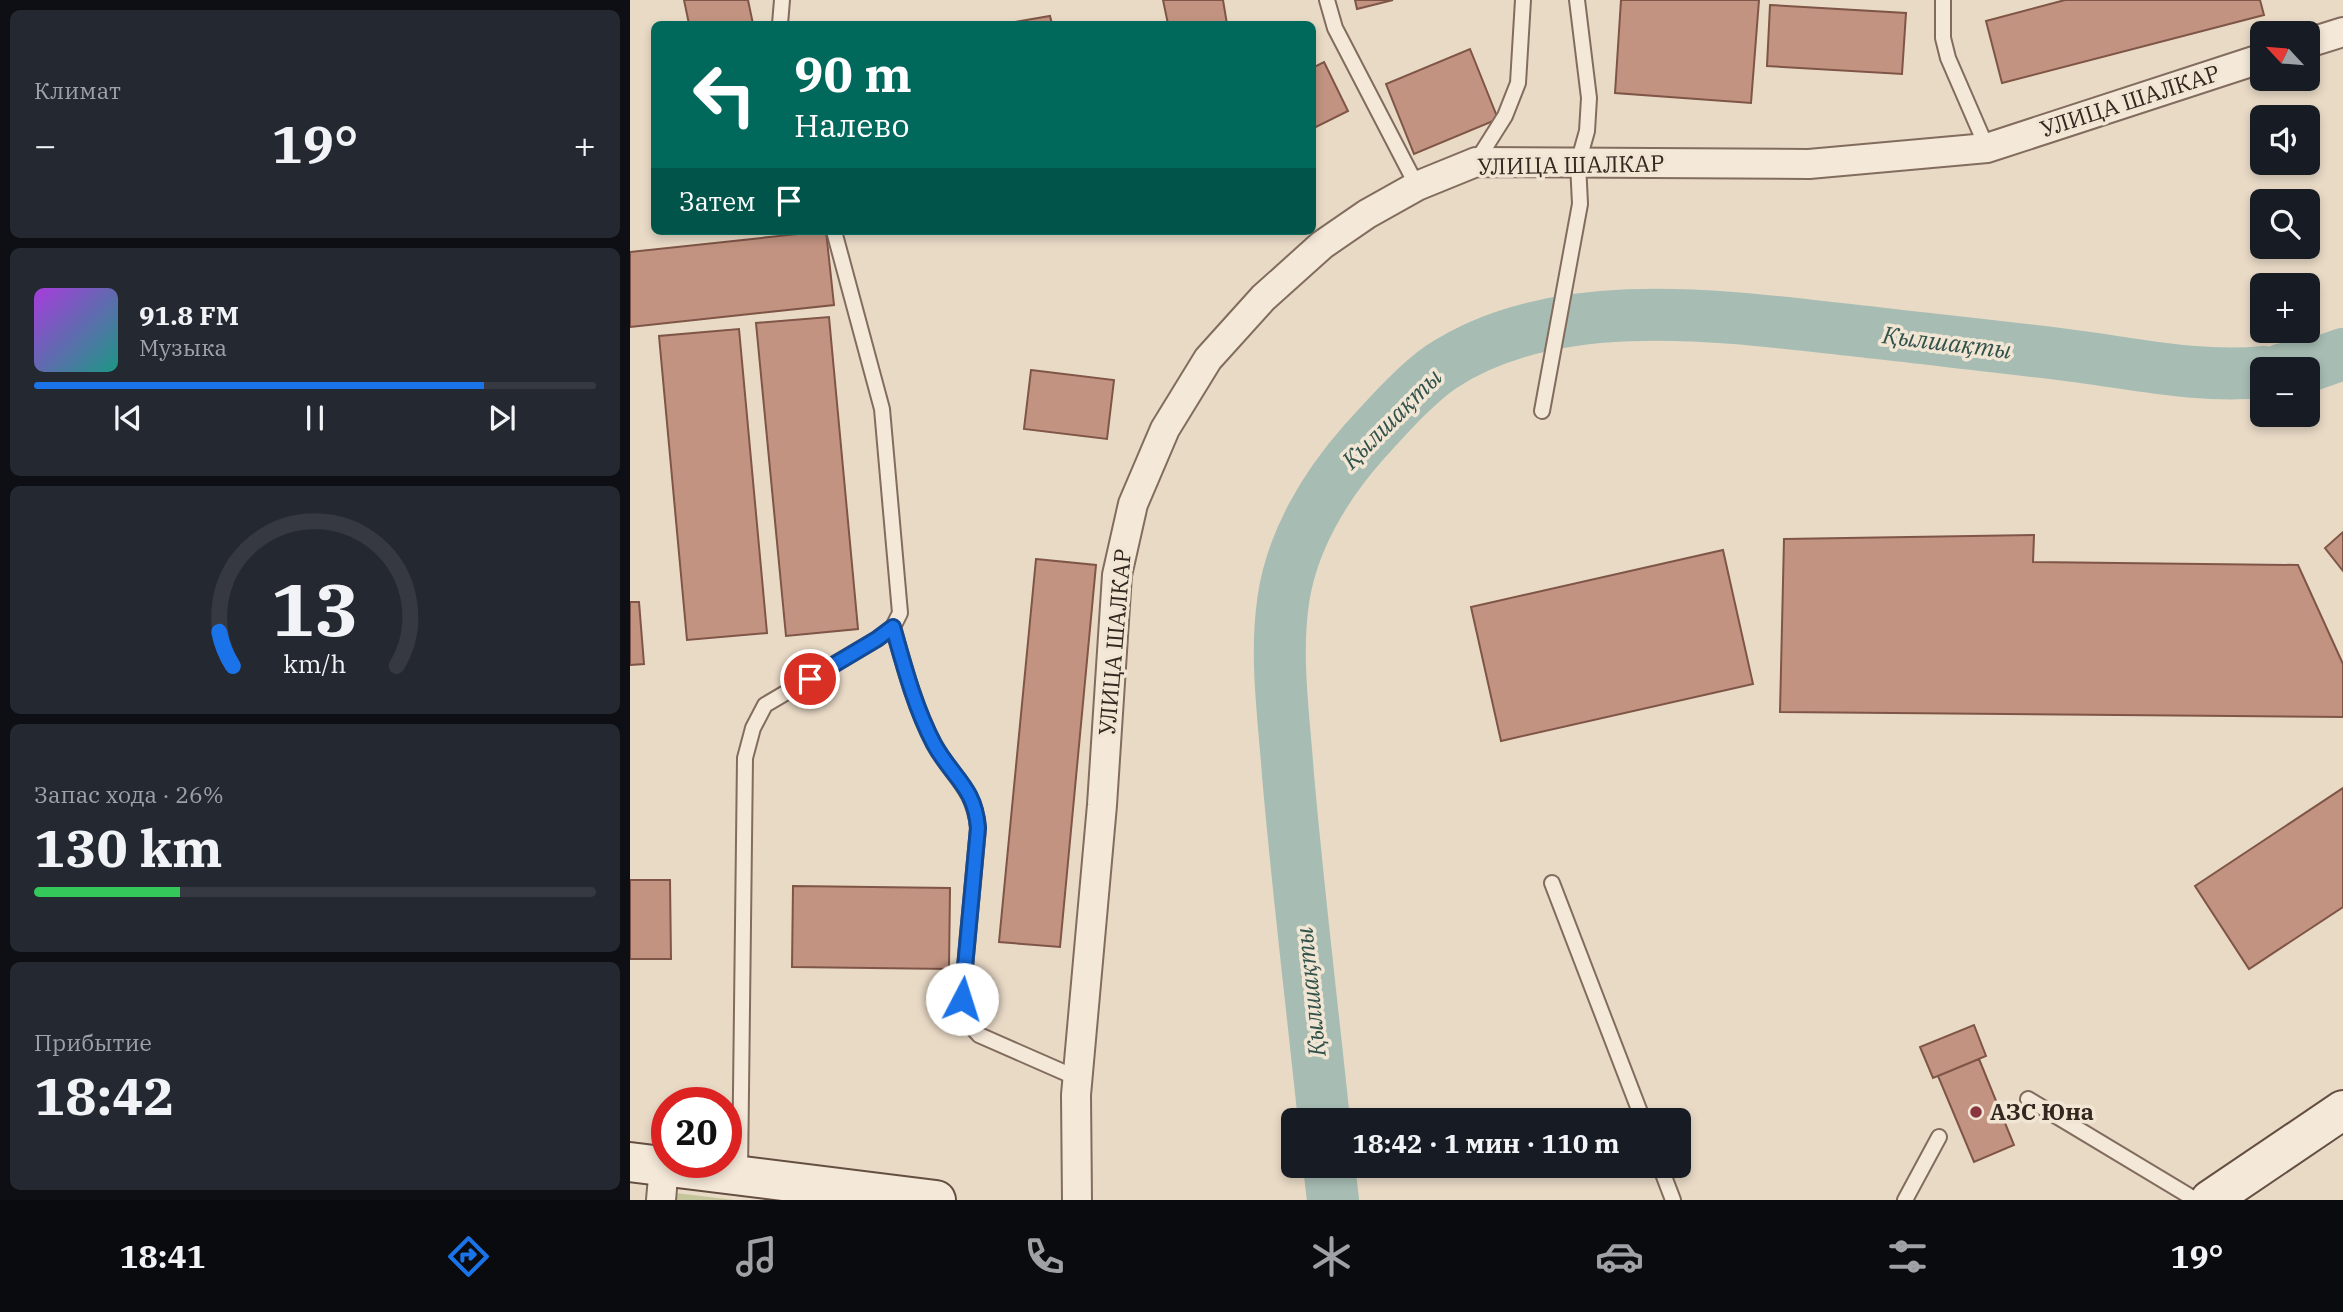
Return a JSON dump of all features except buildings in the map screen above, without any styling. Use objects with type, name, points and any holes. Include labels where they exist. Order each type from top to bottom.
[{"type":"street","points":[[2320,39],[2343,32]]},
{"type":"street","name":"УЛИЦА ШАЛКАР","points":[[1077,1200],[1077,1078],[1102,805],[1117,575],[1133,504],[1165,429],[1208,359],[1264,298],[1322,245],[1367,214],[1417,186],[1476,162],[1809,164],[1987,148],[2250,62]]},
{"type":"street","points":[[2210,1200],[2343,1110]]},
{"type":"street","points":[[742,1176],[936,1200]]},
{"type":"lane","points":[[780,21],[782,0]]},
{"type":"lane","points":[[1327,0],[1335,28],[1417,186]]},
{"type":"lane","points":[[1476,162],[1505,116],[1518,83],[1523,0]]},
{"type":"lane","points":[[1542,411],[1580,204],[1578,163],[1587,131],[1589,98],[1577,0]]},
{"type":"lane","points":[[1943,0],[1943,38],[1948,58],[1987,148]]},
{"type":"lane","points":[[741,1087],[745,758],[753,728],[765,705],[877,639],[893,627],[900,613],[882,409],[835,235]]},
{"type":"lane","points":[[893,627],[910,687],[934,745],[969,792],[977,811],[978,828],[962,999],[966,1021],[979,1035],[1077,1078]]},
{"type":"lane","points":[[1552,883],[1638,1108]]},
{"type":"lane","points":[[2028,1099],[2196,1200]]},
{"type":"lane","points":[[1905,1200],[1939,1137]]},
{"type":"lane","points":[[1665,1178],[1673,1200]]},
{"type":"green space","points":[[676,1193],[734,1200],[675,1200]]},
{"type":"waterway","name":"Қылшақты","points":[[1323,1108],[1283,710],[1280,667],[1283,602],[1294,558],[1323,496],[1364,442],[1431,374],[1489,342],[1541,326],[1596,317],[1653,315],[1769,321],[2195,372],[2250,373]]},
{"type":"waterway","name":"Қылшақты","points":[[2320,362],[2343,354]]},
{"type":"waterway","name":"Қылшақты","points":[[1330,1178],[1333,1200]]},
{"type":"place","name":"АЗС Юна","points":[[1976,1112]]},
{"type":"route","points":[[810,679],[893,627],[910,687],[934,745],[969,792],[977,811],[978,828],[962,999]]}]
